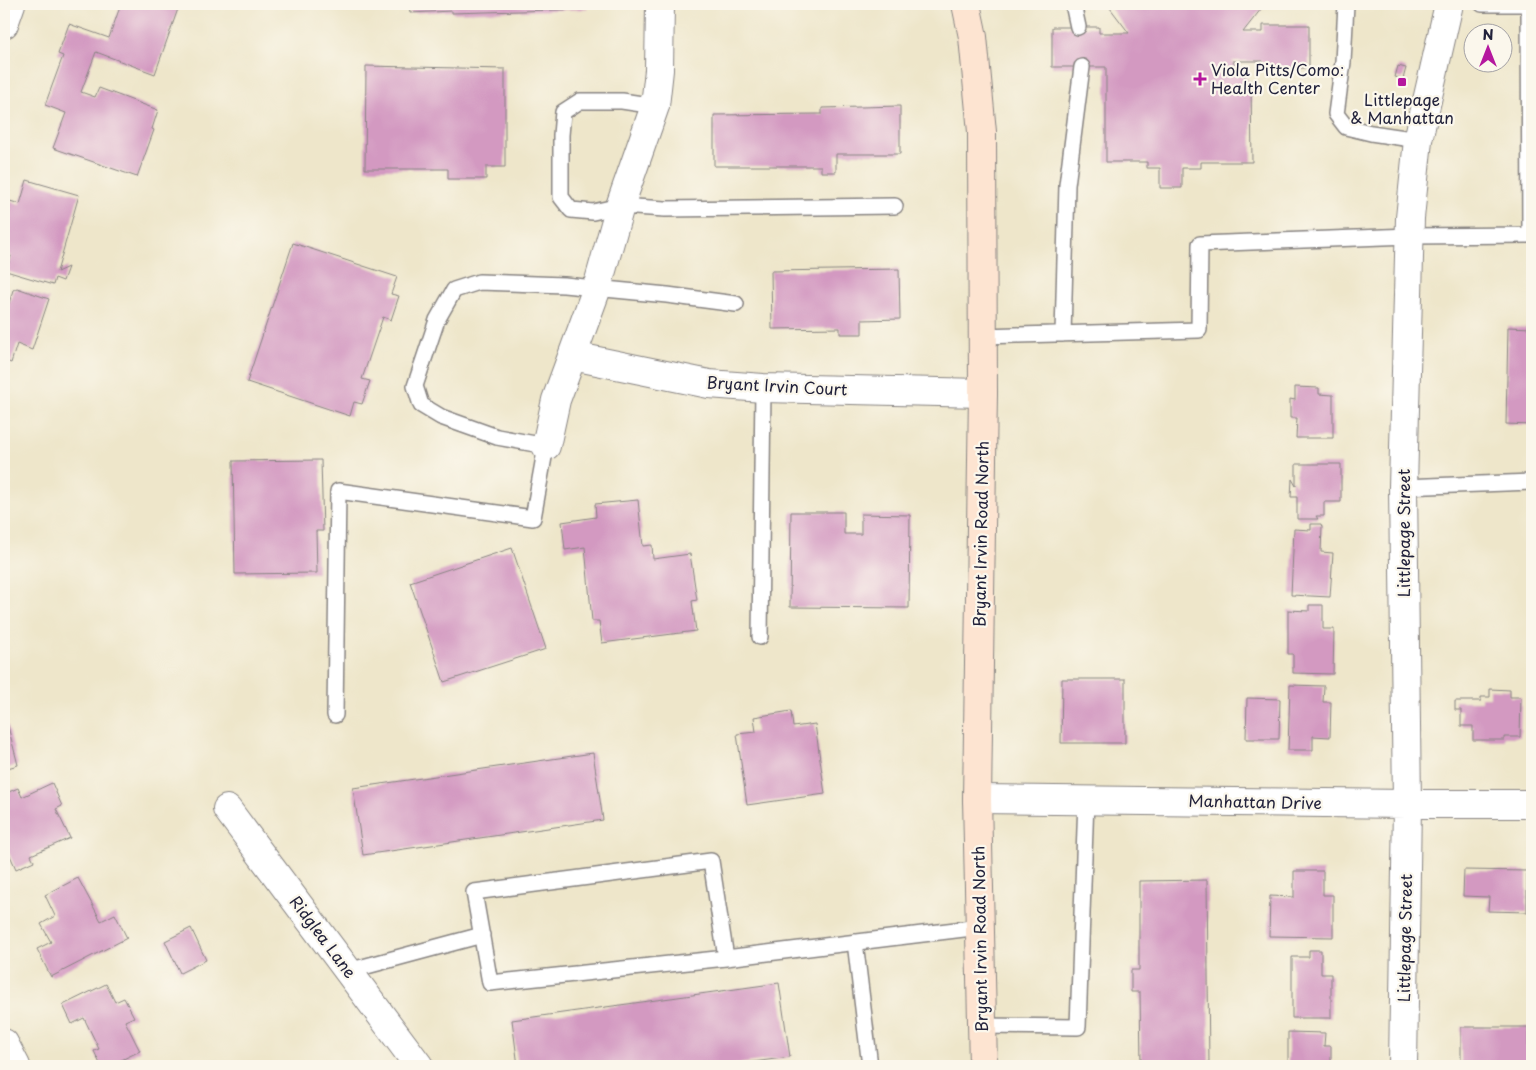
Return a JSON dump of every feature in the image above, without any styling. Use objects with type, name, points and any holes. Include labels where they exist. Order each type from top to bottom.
[{"type":"main road","name":"Bryant Irvin Road North","points":[[966,4],[973,37],[982,132],[983,392],[977,799],[983,1066]]},
{"type":"street","points":[[4,24],[11,4]]},
{"type":"street","points":[[546,446],[556,400],[597,288],[620,206],[655,106],[659,70],[660,4]]},
{"type":"street","name":"Littlepage Street","points":[[1403,1066],[1407,804],[1403,487],[1410,236],[1418,140],[1449,4]]},
{"type":"street","name":"Bryant Irvin Court","points":[[573,356],[709,384],[763,388],[983,392]]},
{"type":"street","name":"Manhattan Drive","points":[[977,799],[1532,804]]},
{"type":"street","name":"Ridglea Lane","points":[[227,808],[419,1066]]},
{"type":"street","points":[[4,1044],[16,1066]]},
{"type":"lane","points":[[1073,4],[1078,26]]},
{"type":"lane","points":[[1346,4],[1343,62],[1336,114],[1346,127],[1418,140]]},
{"type":"lane","points":[[1482,4],[1522,4]]},
{"type":"lane","points":[[983,336],[1200,330],[1200,244],[1410,236],[1531,236],[1529,4]]},
{"type":"lane","points":[[1064,334],[1067,184],[1082,68]]},
{"type":"lane","points":[[655,106],[622,101],[580,101],[563,112],[561,197],[571,210],[593,212],[620,206],[666,209],[895,206]]},
{"type":"lane","points":[[335,715],[338,491],[533,518],[546,446],[497,437],[441,417],[421,405],[415,386],[437,320],[454,290],[479,282],[564,285],[736,304]]},
{"type":"lane","points":[[760,637],[763,388]]},
{"type":"lane","points":[[1403,487],[1532,482]]},
{"type":"lane","points":[[982,1026],[1078,1026],[1086,800]]},
{"type":"lane","points":[[726,958],[710,861],[474,892],[490,983],[726,958],[980,927]]},
{"type":"lane","points":[[348,971],[482,935]]},
{"type":"lane","points":[[855,942],[870,1066]]},
{"type":"building","points":[[121,4],[173,4],[179,6],[155,74],[96,52],[81,92],[95,97],[99,88],[158,110],[152,129],[154,130],[137,177],[53,148],[66,113],[45,105],[63,56],[58,54],[69,24],[109,38]]},
{"type":"building","points":[[409,4],[586,4],[587,9],[410,13]]},
{"type":"building","points":[[1107,4],[1265,4],[1243,32],[1263,32],[1263,25],[1309,25],[1309,68],[1263,68],[1263,61],[1232,61],[1251,84],[1252,162],[1201,162],[1201,168],[1182,168],[1182,188],[1160,188],[1160,168],[1147,168],[1147,162],[1106,162],[1106,67],[1052,67],[1052,27],[1099,27],[1099,33],[1129,33]]},
{"type":"building","points":[[366,66],[505,69],[505,167],[486,167],[486,179],[448,179],[448,169],[365,169]]},
{"type":"building","points":[[1398,66],[1406,68],[1403,79],[1395,77]]},
{"type":"building","points":[[900,106],[900,154],[836,154],[836,172],[821,172],[821,166],[714,166],[714,115],[822,114],[822,108]]},
{"type":"building","points":[[27,180],[79,195],[57,272],[68,267],[63,281],[55,278],[53,285],[6,271],[11,256],[4,254],[4,221],[10,201],[20,204]]},
{"type":"building","points":[[293,243],[397,277],[391,294],[399,296],[391,320],[383,317],[362,379],[370,381],[362,404],[354,402],[350,416],[247,382]]},
{"type":"building","points":[[899,269],[900,319],[862,320],[862,334],[840,334],[840,328],[772,329],[771,271]]},
{"type":"building","points":[[17,288],[49,299],[32,350],[17,344],[11,363],[4,360],[4,312],[6,313],[13,290]]},
{"type":"building","points":[[1508,327],[1532,328],[1532,425],[1506,424]]},
{"type":"building","points":[[1295,387],[1319,388],[1319,394],[1333,395],[1333,438],[1296,438],[1297,418],[1290,418],[1290,399],[1295,400]]},
{"type":"building","points":[[321,460],[323,531],[316,531],[317,573],[235,574],[233,461]]},
{"type":"building","points":[[1296,464],[1341,464],[1341,502],[1324,502],[1324,516],[1316,516],[1318,519],[1297,519],[1297,497],[1291,497],[1292,479],[1296,486]]},
{"type":"building","points":[[638,500],[643,546],[652,545],[653,559],[690,554],[697,600],[692,601],[696,631],[602,643],[599,621],[592,621],[585,547],[565,550],[562,522],[596,517],[595,504]]},
{"type":"building","points":[[791,512],[844,512],[844,534],[861,534],[861,514],[910,515],[909,608],[790,607]]},
{"type":"building","points":[[1311,524],[1321,524],[1321,552],[1333,553],[1330,597],[1291,595],[1294,529],[1311,530]]},
{"type":"building","points":[[512,548],[546,649],[444,682],[410,582]]},
{"type":"building","points":[[1309,605],[1323,605],[1323,629],[1334,629],[1333,674],[1293,673],[1293,654],[1288,654],[1288,610],[1309,611]]},
{"type":"building","points":[[1062,679],[1125,679],[1125,743],[1061,743]]},
{"type":"building","points":[[1290,685],[1324,686],[1323,702],[1331,702],[1330,737],[1313,736],[1313,750],[1288,750]]},
{"type":"building","points":[[1490,689],[1510,690],[1510,697],[1521,697],[1520,737],[1504,737],[1504,740],[1473,740],[1473,726],[1461,726],[1461,710],[1455,710],[1455,701],[1481,701],[1481,697],[1490,697]]},
{"type":"building","points":[[1247,698],[1280,699],[1279,739],[1246,739]]},
{"type":"building","points":[[4,711],[18,765],[4,769]]},
{"type":"building","points":[[791,711],[793,727],[815,724],[825,794],[747,805],[737,734],[756,732],[754,717]]},
{"type":"building","points":[[593,753],[603,820],[363,855],[353,788]]},
{"type":"building","points":[[52,783],[62,806],[56,809],[70,838],[31,855],[34,861],[16,869],[4,842],[4,794],[18,788],[22,797]]},
{"type":"building","points":[[1464,870],[1527,871],[1527,912],[1488,911],[1489,897],[1463,896]]},
{"type":"building","points":[[1294,871],[1323,871],[1323,895],[1333,895],[1333,937],[1269,936],[1270,896],[1294,897]]},
{"type":"building","points":[[78,878],[101,921],[115,914],[127,938],[51,977],[37,949],[51,942],[41,924],[55,916],[45,895]]},
{"type":"building","points":[[1207,880],[1209,1066],[1141,1066],[1140,992],[1131,992],[1131,970],[1139,970],[1139,881]]},
{"type":"building","points":[[191,928],[206,960],[180,973],[165,941]]},
{"type":"building","points":[[1309,950],[1321,950],[1321,974],[1331,974],[1331,1018],[1292,1018],[1292,957],[1309,957]]},
{"type":"building","points":[[779,983],[790,1057],[724,1066],[518,1066],[512,1020]]},
{"type":"building","points":[[106,984],[115,1002],[124,998],[134,1017],[125,1021],[140,1051],[109,1066],[101,1066],[94,1051],[99,1049],[84,1018],[72,1024],[63,1005]]},
{"type":"building","points":[[1461,1027],[1528,1027],[1528,1066],[1461,1066]]},
{"type":"building","points":[[1288,1032],[1325,1033],[1324,1046],[1331,1046],[1331,1066],[1288,1066]]},
{"type":"place","name":"Viola Pitts/Como: Health Center","points":[[1200,79]]},
{"type":"place","name":"Littlepage & Manhattan","points":[[1402,82]]}]
